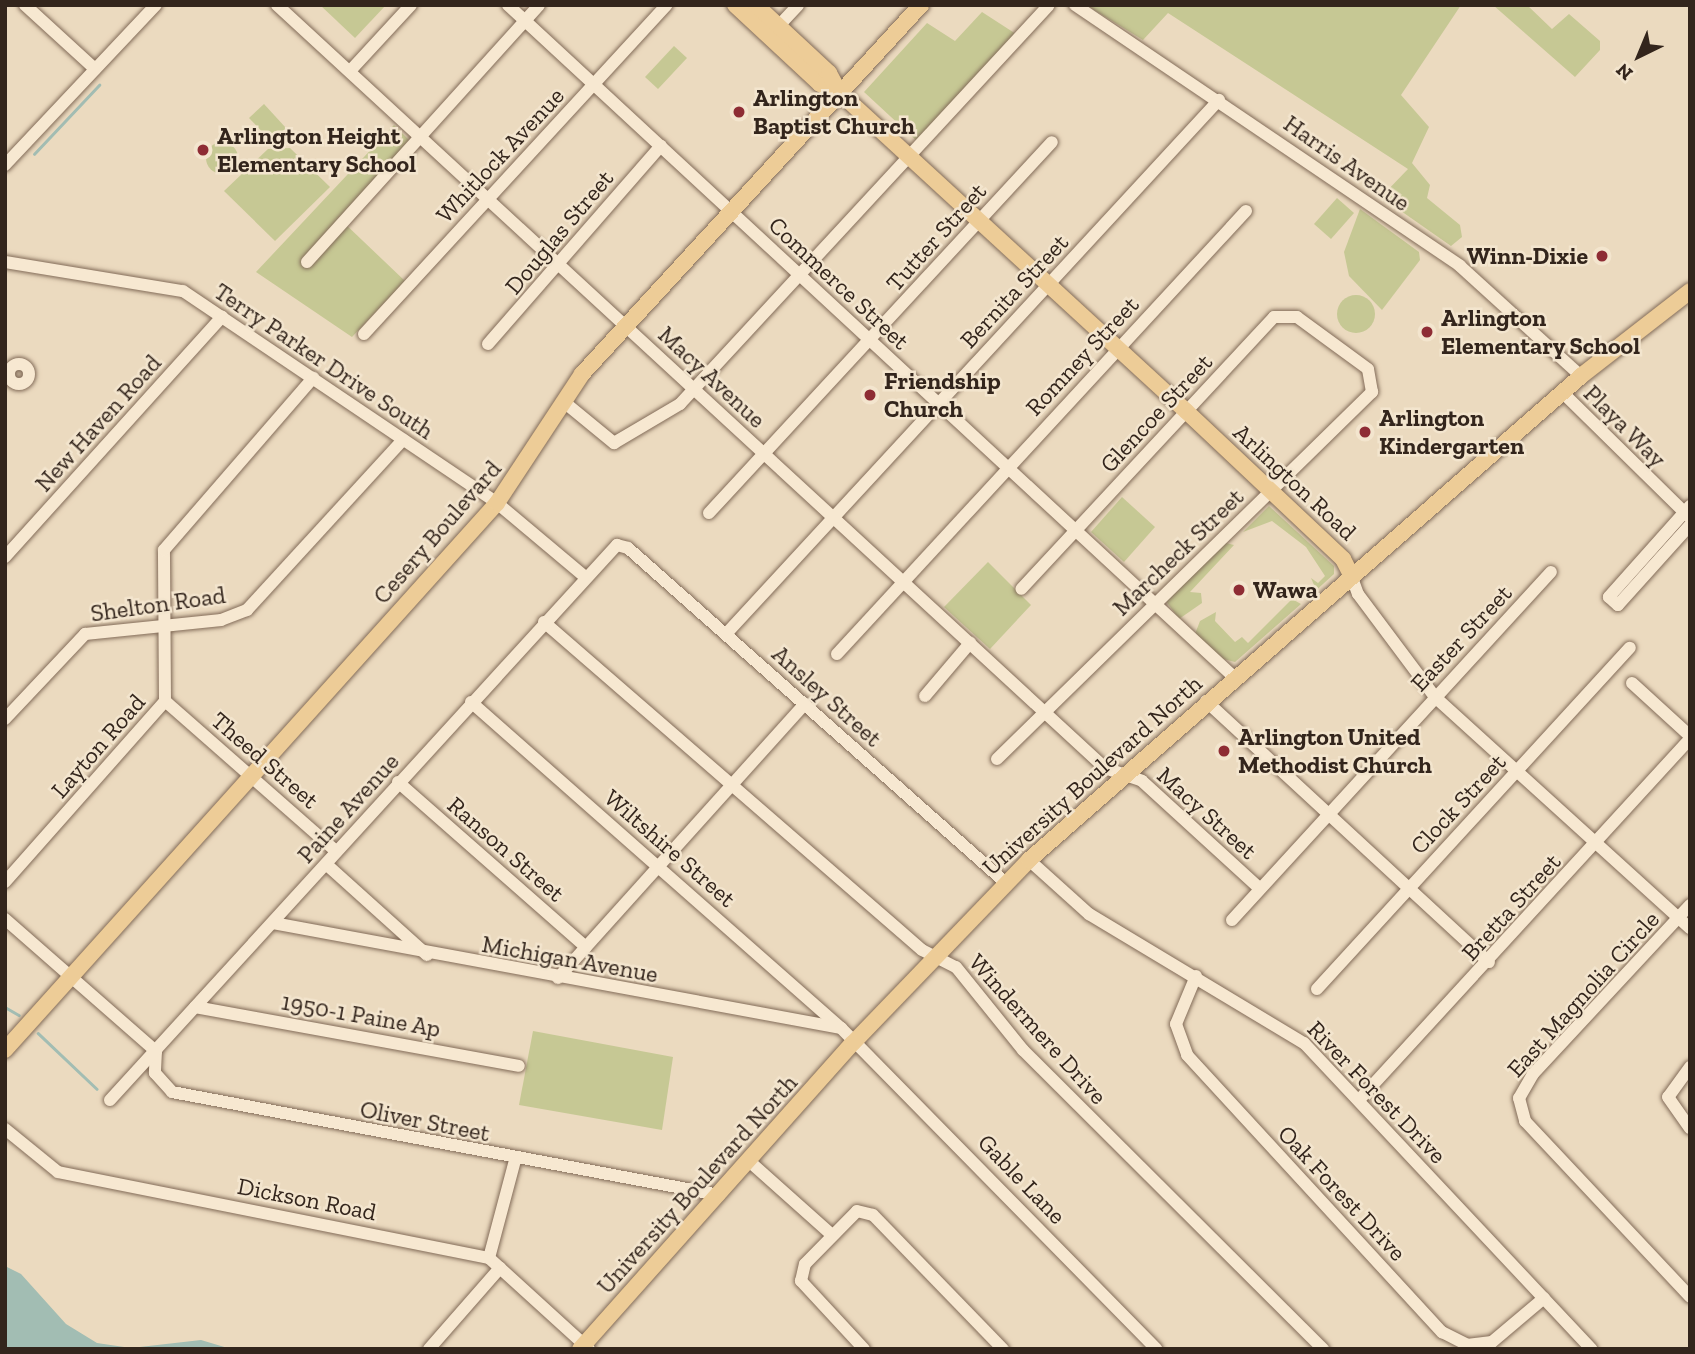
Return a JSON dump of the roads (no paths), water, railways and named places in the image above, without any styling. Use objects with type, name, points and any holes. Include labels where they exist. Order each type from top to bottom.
[{"type":"main road","name":"Arlington Road","points":[[735,5],[773,31]]},
{"type":"main road","name":"Arlington Road","points":[[756,5],[773,31],[820,84],[839,92],[1117,347],[1343,559],[1351,575]]},
{"type":"main road","name":"Cesery Boulevard","points":[[5,1050],[497,503],[564,402],[625,326],[730,209],[921,5]]},
{"type":"main road","name":"University Boulevard North","points":[[584,1347],[853,1043],[1029,860],[1123,773],[1562,392],[1690,291]]},
{"type":"street","points":[[25,5],[95,69]]},
{"type":"street","points":[[5,165],[156,5]]},
{"type":"street","name":"Macy Avenue","points":[[276,5],[1105,768],[1123,773]]},
{"type":"street","points":[[350,71],[411,5]]},
{"type":"street","name":"Commerce Street","points":[[508,5],[1234,677]]},
{"type":"street","points":[[307,262],[539,5]]},
{"type":"street","name":"Whitlock Avenue","points":[[364,334],[667,5]]},
{"type":"street","points":[[773,31],[798,5]]},
{"type":"street","points":[[564,402],[614,443],[695,390],[1049,5]]},
{"type":"street","name":"Harris Avenue","points":[[1075,5],[1219,100],[1460,266],[1581,376]]},
{"type":"street","name":"Bernita Street","points":[[726,634],[1219,100]]},
{"type":"street","name":"Tutter Street","points":[[709,513],[1052,142]]},
{"type":"street","name":"Douglas Street","points":[[488,344],[556,262],[661,146]]},
{"type":"street","name":"Romney Street","points":[[837,654],[902,580],[1245,211]]},
{"type":"street","name":"Terry Parker Drive South","points":[[5,262],[170,285],[222,317],[497,503],[584,576]]},
{"type":"street","name":"New Haven Road","points":[[5,557],[222,317]]},
{"type":"street","name":"Glencoe Street","points":[[1021,589],[1274,317],[1297,317],[1335,344]]},
{"type":"street","name":"Marcheck Street","points":[[997,760],[1372,392],[1368,369],[1335,344]]},
{"type":"street","name":"Layton Road","points":[[5,882],[165,701],[165,624],[161,564],[170,538],[313,378]]},
{"type":"street","name":"Playa Way","points":[[1562,392],[1688,515]]},
{"type":"street","name":"Shelton Road","points":[[5,719],[85,634],[221,620],[247,610],[403,440]]},
{"type":"street","points":[[1688,515],[1618,606],[1609,597],[1688,515]]},
{"type":"street","name":"Paine Avenue","points":[[110,1100],[273,923],[584,576],[617,545]]},
{"type":"street","name":"Ansley Street","points":[[617,545],[726,634],[1006,883]]},
{"type":"street","name":"Easter Street","points":[[1232,920],[1551,572]]},
{"type":"street","name":"Arlington Road","points":[[1351,575],[1358,594],[1434,697],[1598,842],[1690,928]]},
{"type":"street","name":"Windermere Drive","points":[[544,622],[934,957],[956,967],[1023,1050],[1323,1349]]},
{"type":"street","points":[[925,696],[970,643]]},
{"type":"street","name":"Clock Street","points":[[1317,989],[1630,648]]},
{"type":"street","points":[[1632,683],[1690,737]]},
{"type":"street","name":"Theed Street","points":[[165,701],[336,851]]},
{"type":"street","points":[[1206,701],[1489,962]]},
{"type":"street","name":"Wiltshire Street","points":[[471,702],[841,1028]]},
{"type":"street","points":[[558,978],[806,704]]},
{"type":"street","name":"Bretta Street","points":[[1359,1100],[1489,962],[1690,737]]},
{"type":"street","name":"Macy Street","points":[[1123,773],[1142,781],[1259,888]]},
{"type":"street","name":"Ranson Street","points":[[398,782],[586,947]]},
{"type":"street","name":"River Forest Drive","points":[[1029,860],[1089,914],[1304,1042],[1591,1349]]},
{"type":"street","points":[[326,864],[428,955]]},
{"type":"street","name":"East Magnolia Circle","points":[[1690,905],[1533,1074],[1519,1098],[1525,1121],[1690,1297]]},
{"type":"street","points":[[5,919],[156,1051]]},
{"type":"street","name":"Michigan Avenue","points":[[273,923],[428,955],[841,1028]]},
{"type":"street","name":"Oak Forest Drive","points":[[1196,976],[1176,1024],[1187,1055],[1443,1332],[1466,1345],[1492,1342],[1544,1298]]},
{"type":"street","name":"1950-1 Paine Ap","points":[[195,1007],[519,1066]]},
{"type":"street","points":[[841,1028],[853,1043]]},
{"type":"street","name":"Gable Lane","points":[[853,1043],[943,1126],[1156,1349]]},
{"type":"street","name":"Oliver Street","points":[[156,1051],[155,1073],[172,1092],[515,1160],[719,1195]]},
{"type":"street","points":[[1690,1067],[1668,1097],[1690,1128]]},
{"type":"street","name":"Dickson Road","points":[[5,1129],[58,1172],[489,1258]]},
{"type":"street","points":[[515,1160],[489,1258],[584,1347]]},
{"type":"street","points":[[749,1161],[831,1234]]},
{"type":"street","points":[[864,1349],[802,1281],[805,1264],[831,1234],[857,1211],[873,1215],[1003,1349]]},
{"type":"street","points":[[429,1349],[500,1268]]},
{"type":"waterway","points":[[34,154],[99,85]]},
{"type":"waterway","points":[[5,1007],[19,1015]]},
{"type":"waterway","points":[[38,1033],[97,1089]]},
{"type":"place","name":"Arlington Baptist Church","points":[[739,112]]},
{"type":"place","name":"Arlington Height Elementary School","points":[[203,150]]},
{"type":"place","name":"Winn-Dixie","points":[[1602,256]]},
{"type":"place","name":"Arlington Elementary School","points":[[1427,332]]},
{"type":"place","name":"Friendship Church","points":[[870,395]]},
{"type":"place","name":"Arlington Kindergarten","points":[[1365,432]]},
{"type":"place","name":"Wawa","points":[[1239,590]]},
{"type":"place","name":"Arlington United Methodist Church","points":[[1224,751]]}]
